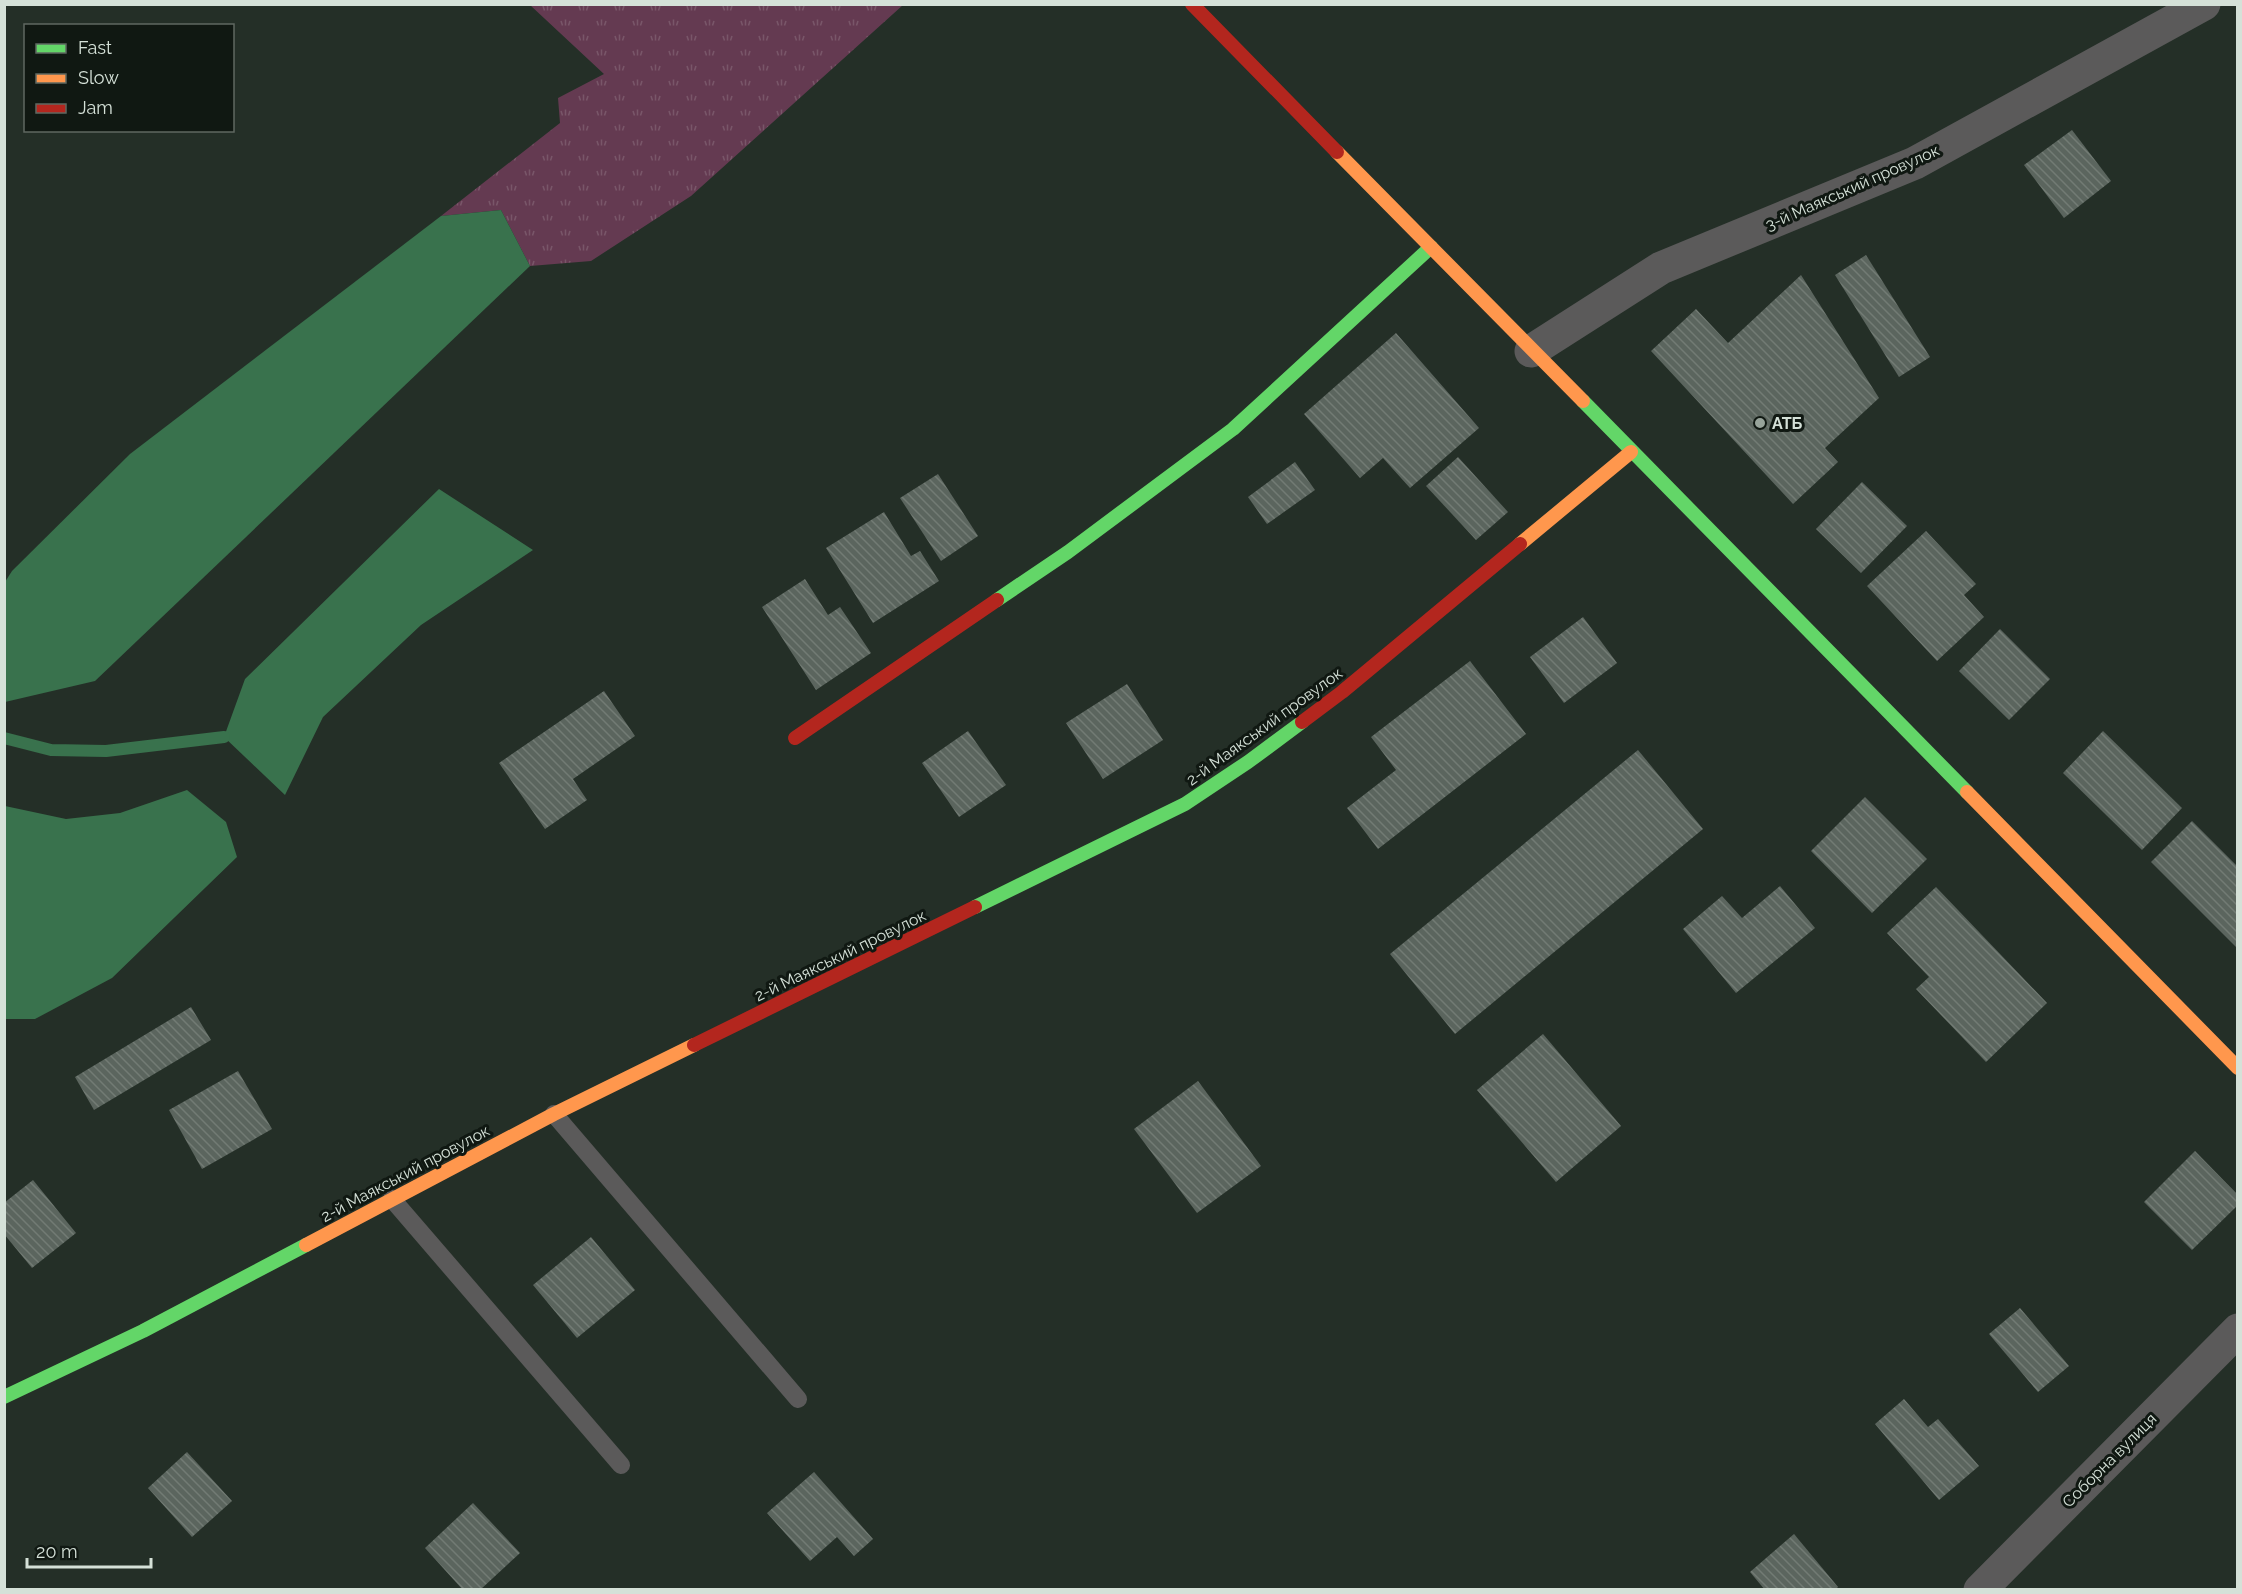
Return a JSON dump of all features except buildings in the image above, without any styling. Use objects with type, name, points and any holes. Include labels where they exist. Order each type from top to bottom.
[{"type":"main road","points":[[1192,4],[2238,1068]]},
{"type":"main road","points":[[795,738],[1068,552],[1233,429],[1431,247]]},
{"type":"main road","name":"2-й Маякський провулок","points":[[4,1397],[143,1331],[554,1114],[1185,804],[1248,762],[1342,692],[1631,452]]},
{"type":"street","name":"3-й Маякський провулок","points":[[1531,351],[1661,268],[1915,163],[2204,4]]},
{"type":"street","name":"Соборна вулиця","points":[[1980,1590],[2238,1330]]},
{"type":"lane","points":[[554,1114],[798,1399]]},
{"type":"lane","points":[[392,1199],[621,1465]]},
{"type":"green space","points":[[530,5],[903,5],[691,196],[591,261],[530,266],[501,210],[441,216],[560,123],[558,98],[604,74]]},
{"type":"shaded area","points":[[501,210],[530,266],[95,681],[5,702],[5,582],[12,571],[130,454],[441,216]]},
{"type":"shaded area","points":[[439,489],[533,550],[421,625],[323,717],[285,795],[224,737],[245,679]]},
{"type":"shaded area","points":[[187,790],[226,822],[237,857],[112,978],[35,1019],[5,1019],[5,806],[66,819],[120,813]]},
{"type":"waterway","points":[[4,738],[51,750],[106,751],[224,737]]},
{"type":"traffic: fast","points":[[997,600],[1068,552],[1233,429],[1431,247]]},
{"type":"traffic: fast","points":[[1583,401],[1967,792]]},
{"type":"traffic: fast","points":[[975,907],[1185,804],[1302,722]]},
{"type":"traffic: fast","points":[[4,1397],[143,1331],[306,1245]]},
{"type":"traffic: slow","points":[[1337,152],[1583,401]]},
{"type":"traffic: slow","points":[[1520,544],[1631,452]]},
{"type":"traffic: slow","points":[[1967,792],[2238,1068]]},
{"type":"traffic: slow","points":[[306,1245],[554,1114],[694,1045]]},
{"type":"traffic: jam","points":[[1192,4],[1337,152]]},
{"type":"traffic: jam","points":[[1302,722],[1342,692],[1520,544]]},
{"type":"traffic: jam","points":[[795,738],[997,600]]},
{"type":"traffic: jam","points":[[694,1045],[975,907]]},
{"type":"place","name":"АТБ","points":[[1760,423]]}]
